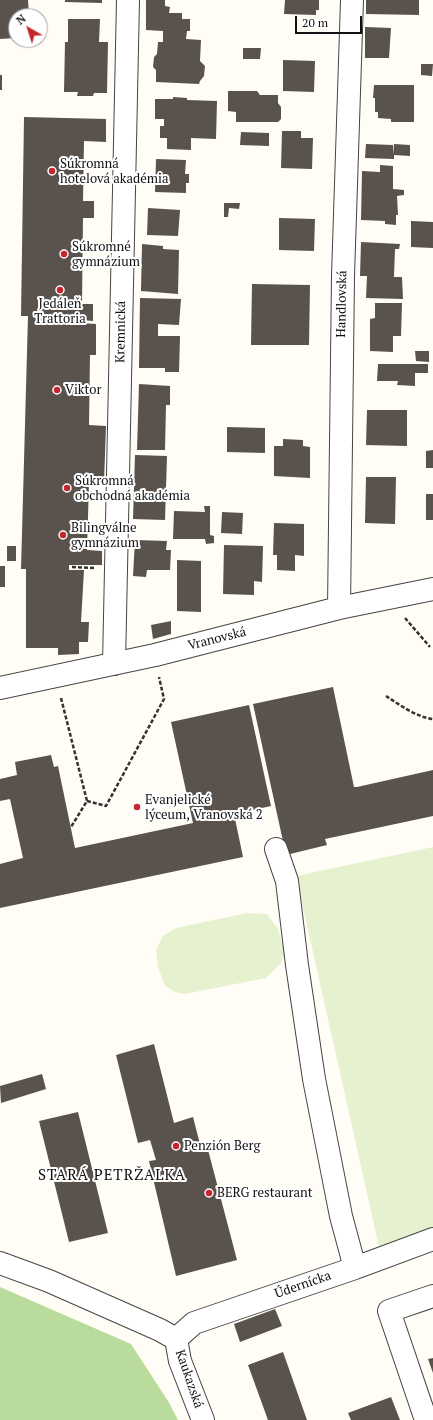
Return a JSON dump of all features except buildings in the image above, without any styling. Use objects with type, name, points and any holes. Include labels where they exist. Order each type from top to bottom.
[{"type":"street","name":"Kremnická","points":[[114,664],[128,0]]},
{"type":"street","name":"Handlovská","points":[[339,608],[342,276],[352,0]]},
{"type":"street","name":"Vranovská","points":[[0,688],[155,655],[339,608],[433,589]]},
{"type":"street","points":[[276,849],[287,881],[297,965],[314,1079],[342,1216],[356,1268]]},
{"type":"street","name":"Údernícka","points":[[176,1338],[194,1323],[356,1268],[433,1239]]},
{"type":"street","points":[[0,1263],[49,1281],[176,1338]]},
{"type":"street","points":[[426,1420],[389,1311],[433,1296]]},
{"type":"street","name":"Kaukazská","points":[[176,1338],[180,1361],[203,1420]]},
{"type":"path","points":[[72,568],[102,568]]},
{"type":"path","points":[[401,613],[430,647]]},
{"type":"path","points":[[61,675],[59,690],[88,801],[71,827]]},
{"type":"path","points":[[88,801],[106,806],[164,699],[159,677]]},
{"type":"path","points":[[386,696],[409,711],[433,719]]},
{"type":"green space","points":[[433,847],[433,1227],[379,1247],[296,876]]},
{"type":"green space","points":[[247,913],[267,914],[278,929],[285,953],[281,963],[266,978],[185,994],[175,992],[165,986],[158,967],[156,950],[163,936],[176,928]]},
{"type":"green space","points":[[0,1287],[131,1344],[168,1401],[178,1420],[0,1420]]},
{"type":"place","name":"Súkromná hotelová akadémia","points":[[52,171]]},
{"type":"place","name":"Súkromné gymnázium","points":[[64,254]]},
{"type":"place","name":"Jedáleň Trattoria","points":[[60,290]]},
{"type":"place","name":"Viktor","points":[[57,390]]},
{"type":"place","name":"Súkromná obchodná akadémia","points":[[67,488]]},
{"type":"place","name":"Bilingválne gymnázium","points":[[63,535]]},
{"type":"place","name":"Evanjelické lýceum, Vranovská 2","points":[[137,807]]},
{"type":"place","name":"Penzión Berg","points":[[176,1146]]},
{"type":"place","name":"BERG restaurant","points":[[209,1193]]},
{"type":"district","name":"STARÁ PETRŽALKA","points":[[112,1176]]}]
